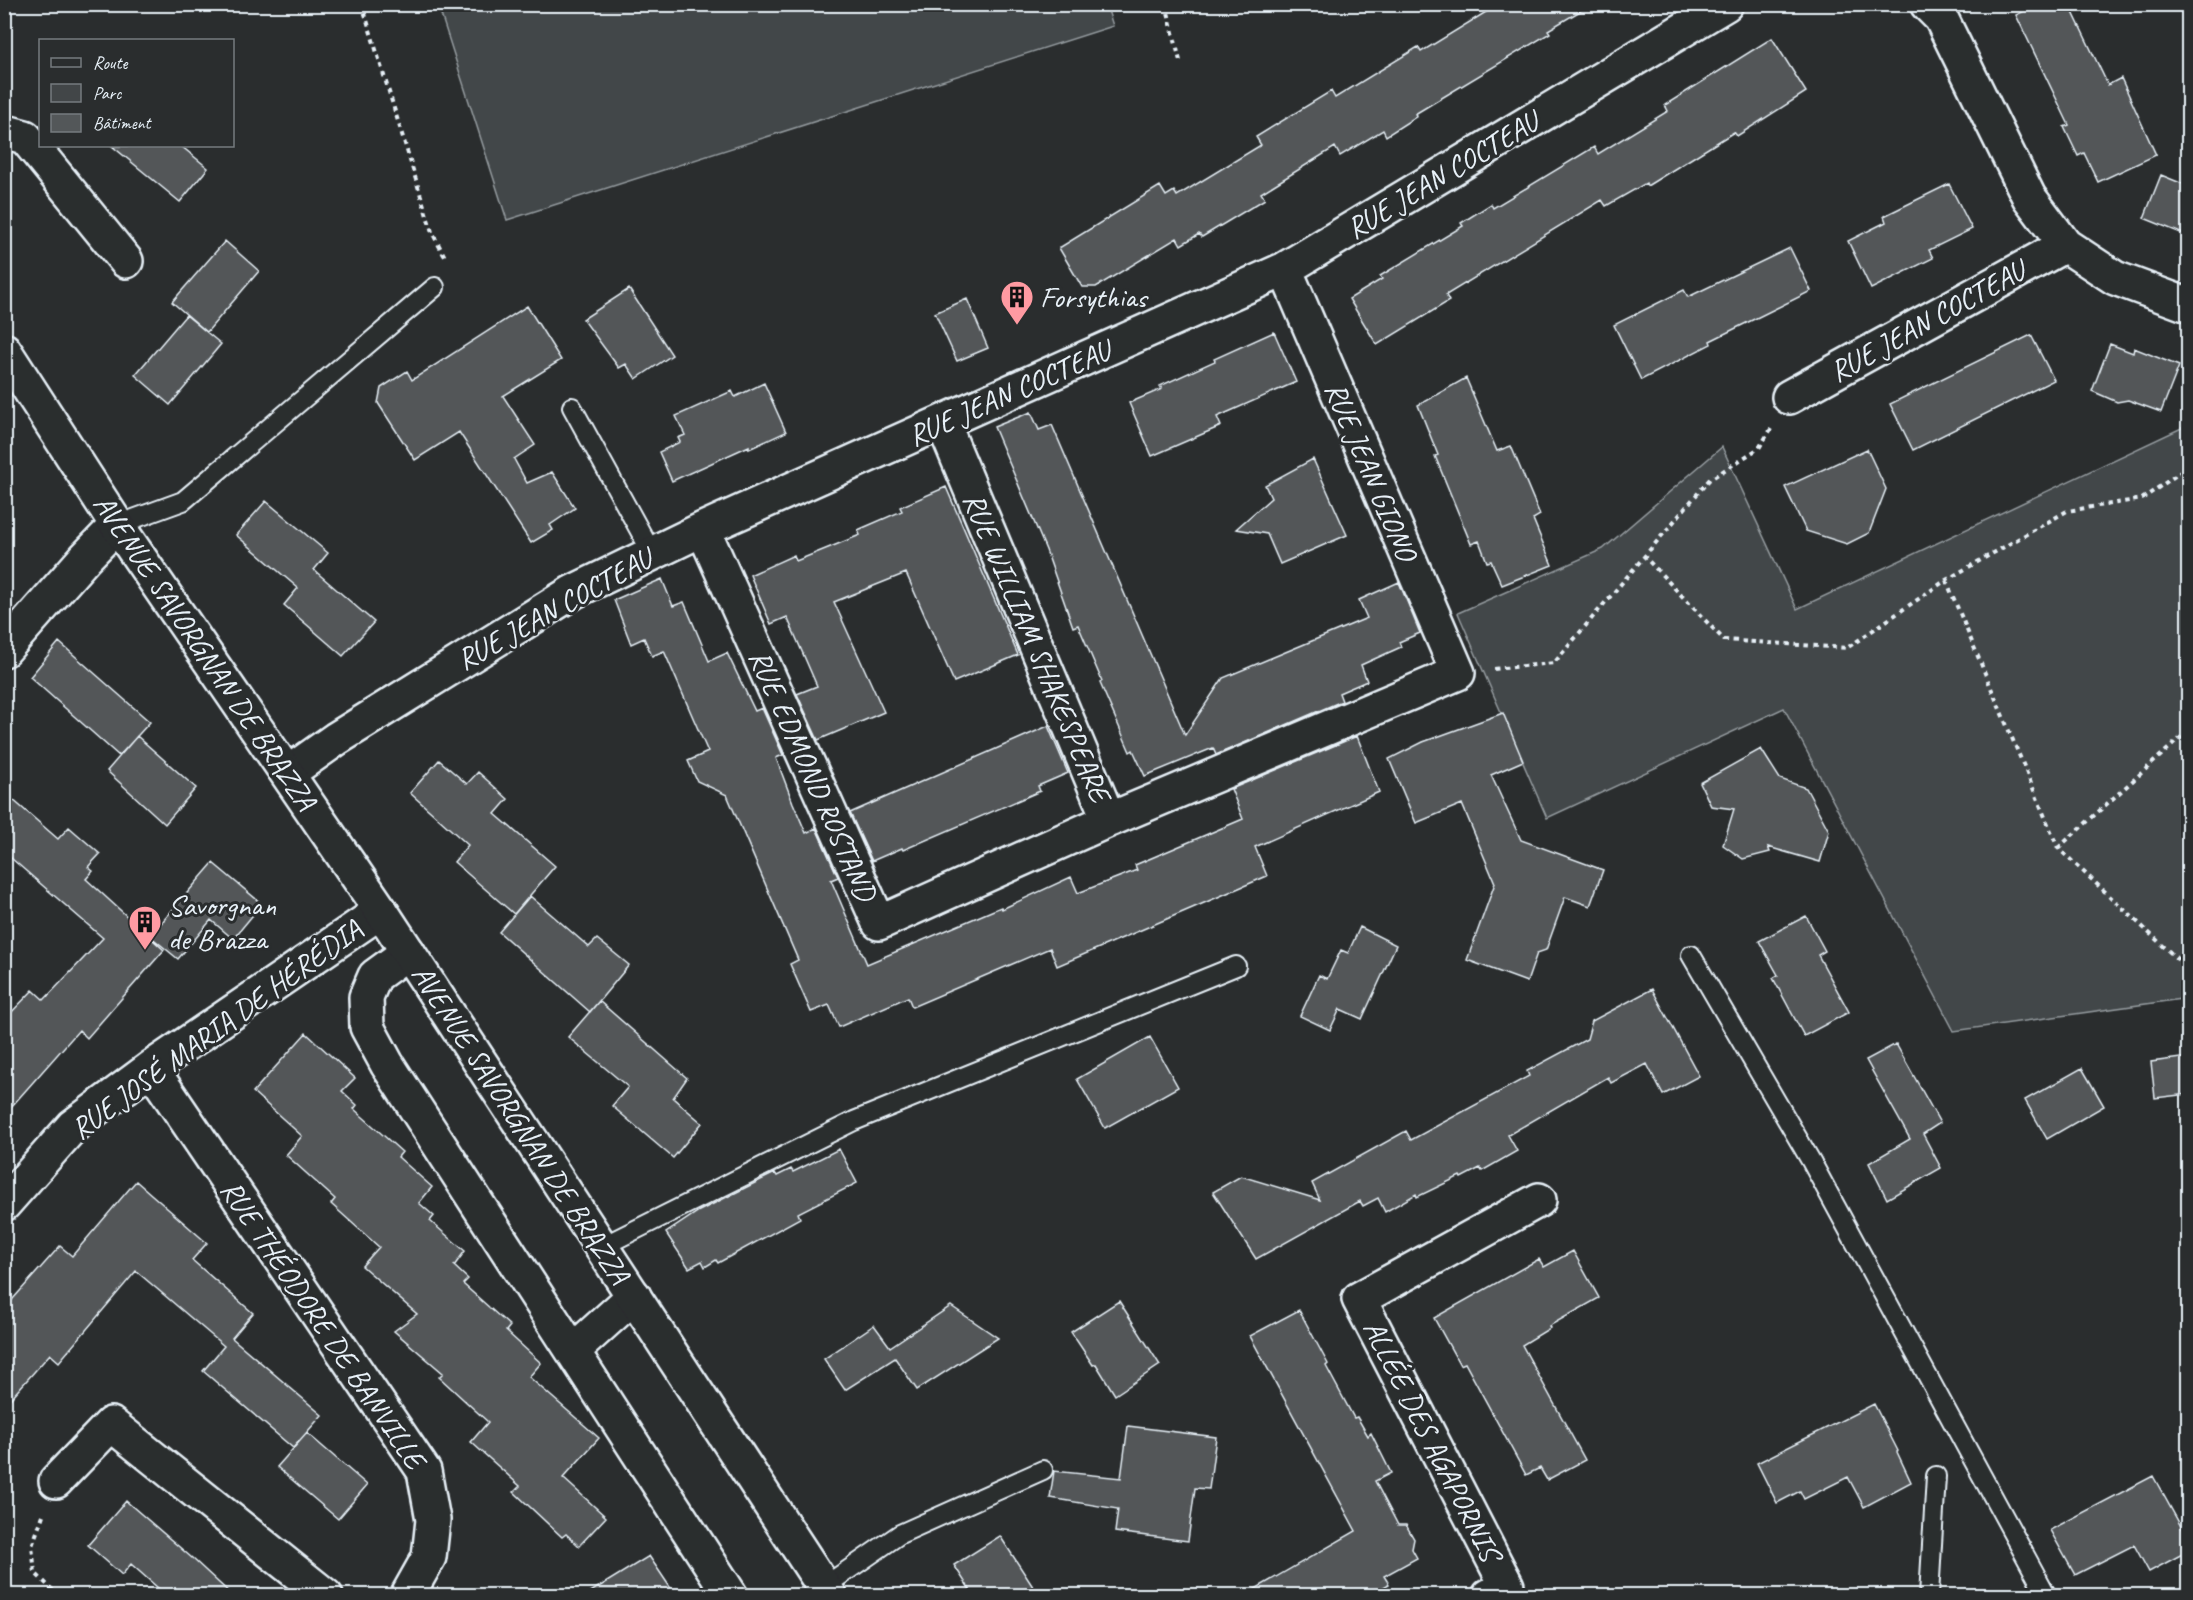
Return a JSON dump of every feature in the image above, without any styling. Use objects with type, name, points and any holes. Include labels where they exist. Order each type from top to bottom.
[{"type":"street","name":"RUE JEAN COCTEAU","points":[[288,773],[336,739],[573,592],[703,529],[1285,269],[1726,4]]},
{"type":"street","name":"RUE JEAN COCTEAU","points":[[1927,4],[1941,18],[2029,197],[2064,245],[2115,278],[2188,305]]},
{"type":"street","points":[[4,136],[10,134],[25,137],[126,261]]},
{"type":"street","name":"RUE JEAN COCTEAU","points":[[1789,397],[2064,245]]},
{"type":"street","name":"RUE JEAN GIONO","points":[[1285,269],[1458,673]]},
{"type":"street","name":"AVENUE SAVORGNAN DE BRAZZA","points":[[4,350],[117,525],[381,911],[634,1296],[823,1593]]},
{"type":"street","name":"RUE WILLIAM SHAKESPEARE","points":[[943,423],[1109,820],[1458,673]]},
{"type":"street","points":[[4,650],[117,525]]},
{"type":"street","name":"RUE EDMOND ROSTAND","points":[[703,529],[879,923],[1109,820]]},
{"type":"street","name":"RUE JOSÉ MARIA DE HÉRÉDIA","points":[[4,1204],[73,1126],[151,1068],[381,911]]},
{"type":"street","name":"AVENUE SAVORGNAN DE BRAZZA","points":[[408,952],[375,976],[366,997],[368,1027],[387,1064],[731,1596]]},
{"type":"street","name":"RUE THÉODORE DE BANVILLE","points":[[151,1068],[424,1471],[433,1520],[429,1557],[407,1596]]},
{"type":"street","name":"ALLÉE DES AGAPORNIS","points":[[1489,1596],[1507,1587],[1359,1299],[1539,1200]]},
{"type":"street","name":"AVENUE SAVORGNAN DE BRAZZA","points":[[573,1351],[634,1296]]},
{"type":"street","points":[[56,1481],[111,1425],[326,1596]]},
{"type":"lane","points":[[117,525],[183,501],[435,287]]},
{"type":"lane","points":[[572,407],[652,553]]},
{"type":"lane","points":[[1691,955],[1811,1161],[2047,1596]]},
{"type":"lane","points":[[601,1246],[854,1121],[1236,966]]},
{"type":"lane","points":[[823,1593],[900,1534],[1043,1470]]},
{"type":"lane","points":[[1929,1596],[1936,1476]]},
{"type":"path","points":[[362,4],[432,232],[445,257],[435,287]]},
{"type":"path","points":[[1166,4],[1181,65]]},
{"type":"path","points":[[1458,673],[1554,663],[1708,480],[1759,448],[1789,397]]},
{"type":"path","points":[[1643,555],[1724,640],[1847,648],[1946,580],[2067,511],[2142,499],[2188,467]]},
{"type":"path","points":[[1946,580],[2058,848],[2188,969]]},
{"type":"path","points":[[2058,848],[2188,730]]},
{"type":"path","points":[[56,1481],[32,1546],[35,1573],[59,1596]]},
{"type":"green space","points":[[1106,4],[1113,26],[507,220],[438,5]]},
{"type":"green space","points":[[2188,425],[2188,998],[1954,1031],[1784,708],[1547,818],[1458,613],[1603,549],[1722,447],[1797,609]]},
{"type":"building","points":[[1499,4],[1592,4],[1548,30],[1550,33],[1415,114],[1417,116],[1386,136],[1383,130],[1340,156],[1335,147],[1261,193],[1265,199],[1202,237],[1199,234],[1181,245],[1177,238],[1096,287],[1082,287],[1059,248],[1160,186],[1166,196],[1174,191],[1177,196],[1261,145],[1256,137],[1331,91],[1335,98],[1418,47],[1421,52]]},
{"type":"building","points":[[2038,4],[2069,4],[2108,85],[2121,78],[2156,155],[2098,182],[2084,153],[2078,156],[2064,127],[2069,125],[2016,15]]},
{"type":"building","points":[[1772,38],[1806,92],[1737,136],[1734,132],[1647,186],[1646,183],[1606,206],[1602,200],[1446,295],[1449,301],[1377,345],[1349,299],[1382,279],[1380,276],[1463,226],[1461,223],[1491,204],[1493,208],[1594,147],[1598,154],[1668,111],[1665,105]]},
{"type":"building","points":[[113,147],[182,147],[208,168],[180,202]]},
{"type":"building","points":[[2161,175],[2188,186],[2188,236],[2144,218]]},
{"type":"building","points":[[1949,184],[1972,229],[1929,250],[1933,258],[1871,289],[1848,241],[1886,222],[1884,216]]},
{"type":"building","points":[[225,241],[259,271],[207,332],[172,302]]},
{"type":"building","points":[[1790,248],[1811,291],[1710,341],[1711,344],[1641,380],[1614,325],[1684,290],[1688,297]]},
{"type":"building","points":[[629,289],[672,355],[636,379],[626,364],[619,368],[583,319]]},
{"type":"building","points":[[967,299],[988,348],[957,361],[935,313]]},
{"type":"building","points":[[527,306],[561,360],[503,396],[535,445],[514,459],[527,483],[552,472],[575,508],[550,525],[553,530],[531,543],[459,432],[415,460],[378,403],[381,388],[407,371],[412,380]]},
{"type":"building","points":[[186,315],[221,344],[170,405],[135,375]]},
{"type":"building","points":[[1274,332],[1296,382],[1217,417],[1221,426],[1152,456],[1129,403],[1162,389],[1160,386],[1215,361],[1214,359]]},
{"type":"building","points":[[2031,335],[2054,380],[1913,450],[1890,404]]},
{"type":"building","points":[[2110,344],[2133,353],[2134,348],[2179,366],[2161,412],[2128,400],[2117,402],[2092,391]]},
{"type":"building","points":[[1466,378],[1497,451],[1511,446],[1540,515],[1533,519],[1552,565],[1502,585],[1491,561],[1487,562],[1479,541],[1471,544],[1435,456],[1438,455],[1418,405]]},
{"type":"building","points":[[764,383],[786,432],[672,481],[659,452],[680,442],[678,438],[685,435],[676,416],[732,391],[735,397]]},
{"type":"building","points":[[1031,412],[1039,430],[1052,425],[1185,735],[1223,678],[1367,618],[1359,600],[1399,582],[1420,633],[1399,642],[1401,647],[1361,665],[1367,681],[1339,693],[1342,701],[1216,755],[1213,748],[1145,776],[1133,750],[1130,752],[1078,625],[1073,627],[1046,550],[994,427]]},
{"type":"building","points":[[1867,449],[1886,489],[1869,533],[1847,544],[1806,531],[1785,487]]},
{"type":"building","points":[[1313,459],[1347,535],[1280,564],[1267,534],[1236,529],[1271,498],[1265,485]]},
{"type":"building","points":[[946,487],[1018,655],[954,682],[906,573],[834,602],[884,712],[818,740],[797,694],[817,686],[787,617],[771,624],[750,575],[794,555],[796,561],[860,535],[858,530],[902,511],[900,507]]},
{"type":"building","points":[[266,501],[328,553],[314,570],[374,622],[343,656],[284,605],[298,588],[236,535]]},
{"type":"building","points":[[662,579],[673,606],[684,602],[709,661],[727,653],[755,711],[762,708],[783,755],[776,758],[793,803],[806,833],[816,828],[838,877],[831,880],[867,964],[1001,907],[1002,909],[1071,877],[1078,893],[1137,870],[1135,865],[1243,819],[1231,789],[1357,736],[1379,792],[1255,847],[1267,876],[1057,966],[1050,948],[912,1007],[908,997],[839,1027],[829,1005],[811,1012],[790,964],[798,960],[727,795],[697,781],[688,761],[708,752],[664,651],[652,656],[644,638],[631,644],[614,600]]},
{"type":"building","points":[[59,642],[150,722],[119,756],[30,677]]},
{"type":"building","points":[[1503,713],[1523,761],[1491,775],[1521,840],[1603,870],[1590,906],[1565,897],[1546,950],[1537,953],[1527,982],[1467,960],[1495,883],[1462,804],[1416,823],[1389,759],[1423,742]]},
{"type":"building","points":[[1048,726],[1068,773],[1038,786],[1040,791],[872,861],[850,813]]},
{"type":"building","points":[[137,736],[196,788],[165,824],[107,771]]},
{"type":"building","points":[[1761,749],[1780,779],[1806,788],[1829,831],[1820,862],[1768,847],[1770,852],[1743,859],[1723,845],[1734,809],[1711,806],[1700,783]]},
{"type":"building","points":[[439,760],[467,784],[478,772],[508,799],[495,814],[555,866],[514,914],[454,862],[468,845],[410,793]]},
{"type":"building","points":[[4,792],[58,839],[69,827],[100,854],[88,867],[93,871],[86,879],[164,950],[87,1038],[79,1030],[4,1115],[4,1020],[33,990],[44,1000],[103,938],[4,852]]},
{"type":"building","points":[[213,863],[262,904],[233,939],[211,920],[178,959],[150,936]]},
{"type":"building","points":[[530,896],[589,947],[597,939],[629,965],[590,1012],[499,932]]},
{"type":"building","points":[[1806,916],[1825,951],[1818,955],[1849,1012],[1804,1036],[1773,978],[1778,975],[1759,941]]},
{"type":"building","points":[[1360,927],[1396,945],[1362,1019],[1340,1009],[1330,1030],[1300,1016],[1319,975],[1327,979],[1341,950],[1348,953]]},
{"type":"building","points":[[1652,989],[1699,1076],[1663,1095],[1647,1064],[1611,1083],[1608,1077],[1508,1135],[1517,1151],[1482,1171],[1480,1168],[1417,1197],[1416,1194],[1385,1212],[1378,1198],[1363,1206],[1360,1201],[1256,1259],[1213,1192],[1241,1176],[1320,1200],[1312,1183],[1406,1131],[1411,1140],[1529,1076],[1527,1071],[1587,1039],[1592,1021]]},
{"type":"building","points":[[599,1001],[687,1078],[673,1098],[702,1123],[673,1158],[612,1106],[628,1087],[568,1037]]},
{"type":"building","points":[[306,1033],[355,1078],[342,1091],[357,1105],[354,1109],[402,1152],[398,1157],[432,1187],[419,1203],[434,1216],[430,1221],[465,1251],[454,1266],[468,1279],[463,1284],[510,1326],[506,1331],[541,1363],[529,1377],[599,1438],[563,1478],[606,1517],[579,1546],[566,1534],[562,1537],[514,1492],[520,1486],[471,1442],[488,1422],[439,1377],[443,1373],[394,1331],[417,1314],[362,1266],[379,1247],[331,1204],[335,1199],[286,1155],[302,1136],[253,1092]]},
{"type":"building","points":[[1150,1037],[1178,1087],[1105,1128],[1077,1079]]},
{"type":"building","points":[[1896,1044],[1940,1123],[1923,1134],[1941,1168],[1887,1199],[1869,1163],[1910,1139],[1866,1060]]},
{"type":"building","points":[[2188,1057],[2188,1094],[2155,1098],[2151,1062]]},
{"type":"building","points":[[2082,1068],[2104,1106],[2047,1139],[2025,1100]]},
{"type":"building","points":[[839,1149],[857,1183],[798,1213],[800,1218],[718,1263],[716,1260],[705,1267],[702,1261],[689,1268],[666,1233],[699,1211],[775,1173],[777,1176],[791,1169],[793,1172]]},
{"type":"building","points":[[136,1181],[207,1243],[192,1260],[253,1313],[232,1338],[322,1415],[293,1448],[203,1371],[224,1346],[136,1271],[59,1362],[50,1354],[4,1406],[4,1309],[60,1246],[72,1256]]},
{"type":"building","points":[[1573,1251],[1599,1298],[1549,1326],[1550,1328],[1522,1345],[1585,1460],[1547,1480],[1540,1468],[1526,1475],[1465,1363],[1460,1365],[1434,1318],[1539,1259],[1544,1267]]},
{"type":"building","points":[[1119,1301],[1160,1365],[1115,1395],[1096,1364],[1093,1365],[1071,1332]]},
{"type":"building","points":[[951,1306],[998,1338],[917,1390],[895,1358],[845,1390],[824,1359],[874,1325],[890,1347]]},
{"type":"building","points":[[1299,1310],[1354,1418],[1357,1417],[1368,1436],[1371,1433],[1391,1473],[1375,1481],[1398,1525],[1406,1525],[1414,1539],[1412,1549],[1417,1558],[1384,1576],[1389,1584],[1368,1596],[1243,1596],[1356,1531],[1250,1336]]},
{"type":"building","points":[[1874,1404],[1911,1482],[1864,1507],[1848,1477],[1804,1499],[1800,1491],[1777,1503],[1757,1463]]},
{"type":"building","points":[[1128,1426],[1216,1437],[1209,1489],[1195,1488],[1188,1541],[1115,1532],[1118,1509],[1050,1498],[1054,1471],[1121,1478]]},
{"type":"building","points":[[307,1433],[367,1485],[338,1519],[277,1467]]},
{"type":"building","points":[[2153,1476],[2188,1539],[2188,1551],[2149,1572],[2134,1545],[2075,1575],[2050,1530]]},
{"type":"building","points":[[126,1501],[233,1596],[167,1596],[131,1564],[122,1575],[88,1545]]},
{"type":"building","points":[[1000,1536],[1039,1596],[974,1596],[954,1565]]},
{"type":"building","points":[[649,1556],[676,1596],[584,1596]]},
{"type":"place","name":"Forsythias","points":[[1017,326]]},
{"type":"place","name":"Savorgnan de Brazza","points":[[145,951]]}]
